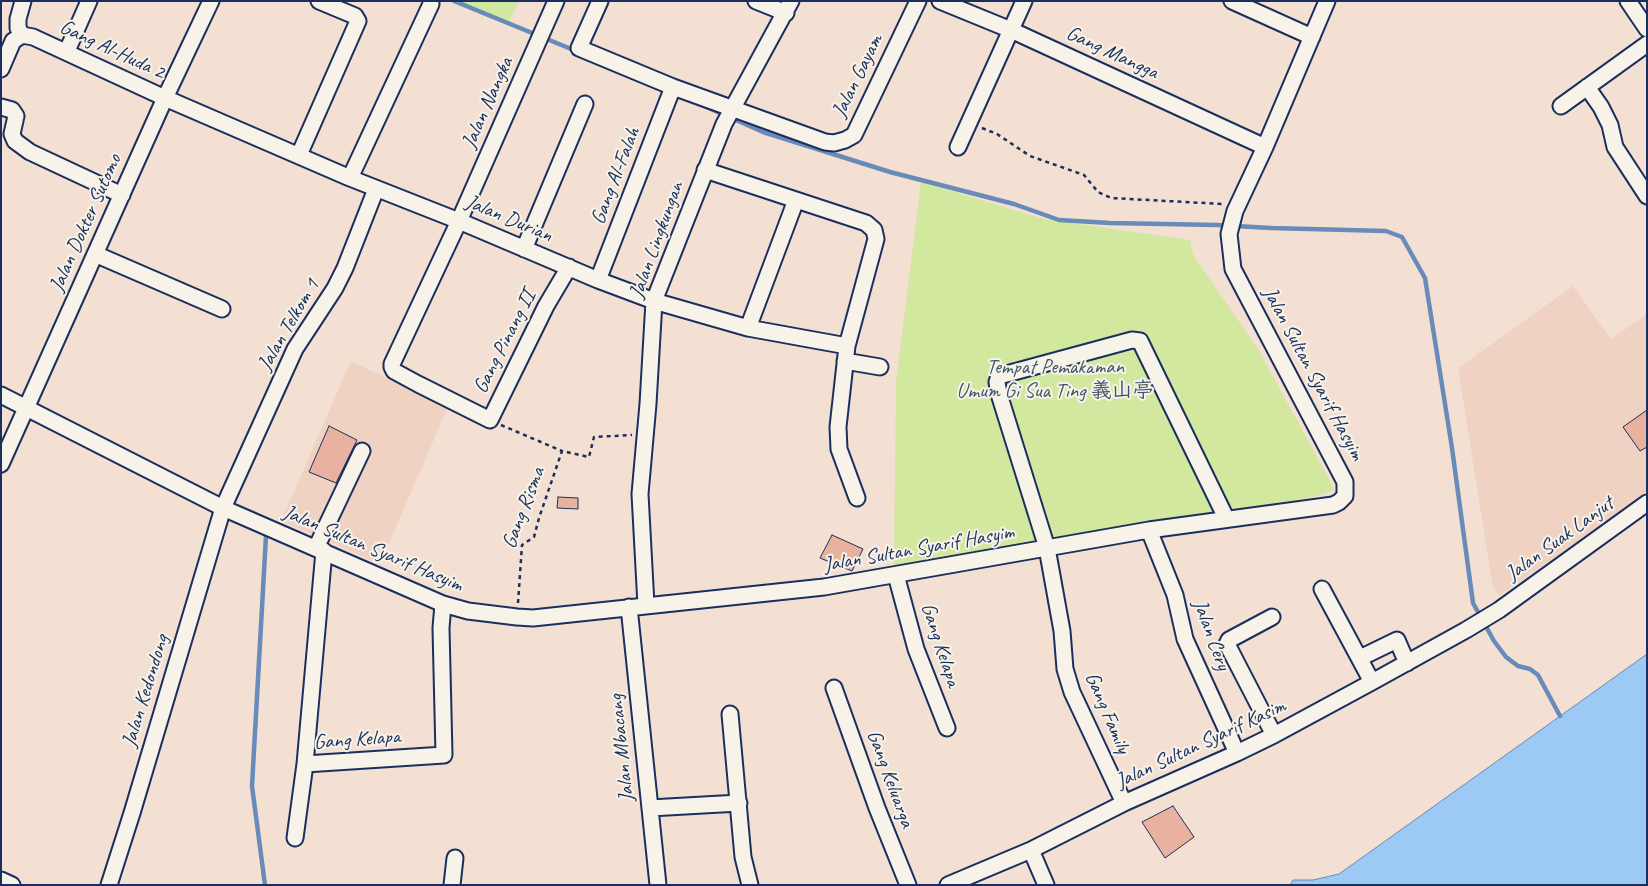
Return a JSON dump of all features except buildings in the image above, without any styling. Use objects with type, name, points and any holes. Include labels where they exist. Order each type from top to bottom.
[{"type":"street","points":[[1,69],[13,41],[22,34],[18,28],[18,19],[23,1]]},
{"type":"street","points":[[67,51],[89,1]]},
{"type":"street","name":"Jalan Dokter Sutomo","points":[[1,464],[94,254],[211,1]]},
{"type":"street","points":[[299,155],[358,22],[355,16],[319,1]]},
{"type":"street","name":"Jalan Nangka","points":[[440,259],[556,1]]},
{"type":"street","points":[[600,1],[579,48],[673,87],[734,109]]},
{"type":"street","points":[[756,1],[789,7]]},
{"type":"street","name":"Jalan Gayam","points":[[734,109],[825,142],[834,143],[854,135],[918,1]]},
{"type":"street","name":"Gang Mangga","points":[[940,1],[1011,30],[1265,147]]},
{"type":"street","points":[[958,147],[1024,1]]},
{"type":"street","points":[[1232,1],[1312,37]]},
{"type":"street","name":"Jalan Sultan Syarif Hasyim","points":[[1,395],[223,508],[443,604],[468,611],[517,617],[533,618],[824,587],[1149,530],[1226,518],[1334,505],[1345,496],[1345,482],[1233,269],[1228,234],[1236,209],[1265,147],[1327,1]]},
{"type":"street","points":[[350,178],[431,4]]},
{"type":"street","points":[[1636,4],[1647,28]]},
{"type":"street","name":"Jalan Lingkungan","points":[[646,605],[640,494],[654,300],[724,124],[789,7]]},
{"type":"street","name":"Gang Al-Huda 2","points":[[22,34],[67,51],[165,98]]},
{"type":"street","points":[[1561,106],[1647,44]]},
{"type":"street","name":"Gang Al-Falah","points":[[598,280],[673,87]]},
{"type":"street","points":[[1587,88],[1601,107],[1610,126],[1615,147],[1647,196]]},
{"type":"street","name":"Jalan Durian","points":[[165,98],[376,189],[598,280],[654,300],[748,328],[848,346]]},
{"type":"street","points":[[524,249],[585,104]]},
{"type":"street","points":[[1,107],[12,110],[16,116],[12,134],[15,141],[30,152],[122,195]]},
{"type":"street","points":[[705,170],[866,223],[874,230],[876,239],[845,361],[838,427],[839,449],[857,498]]},
{"type":"street","name":"Jalan Telkom 1","points":[[223,508],[295,349],[335,288],[376,189]]},
{"type":"street","points":[[748,328],[796,200]]},
{"type":"street","points":[[94,254],[222,309]]},
{"type":"street","name":"Gang Pinang II","points":[[440,259],[392,364],[392,368],[394,371],[418,384],[490,420],[546,306],[569,267]]},
{"type":"street","name":"Gang Family","points":[[1124,803],[1070,685],[1065,669],[1062,631],[1046,548],[999,394],[997,382],[999,376],[1132,340],[1140,341],[1143,343],[1226,518]]},
{"type":"street","points":[[845,361],[880,367]]},
{"type":"street","points":[[320,550],[362,451]]},
{"type":"street","name":"Jalan Suak Lanjut","points":[[1466,630],[1499,610],[1647,503]]},
{"type":"street","name":"Jalan Kedondong","points":[[108,885],[223,508]]},
{"type":"street","name":"Jalan Cery","points":[[1149,530],[1174,595],[1185,639],[1237,753]]},
{"type":"street","name":"Gang Kelapa","points":[[320,550],[305,764],[444,755],[443,604]]},
{"type":"street","name":"Gang Kelapa","points":[[896,575],[916,649],[947,728]]},
{"type":"street","points":[[1322,589],[1372,682]]},
{"type":"street","name":"Jalan Mbacang","points":[[629,607],[658,885]]},
{"type":"street","points":[[1272,617],[1229,640],[1227,644],[1274,735]]},
{"type":"street","name":"Jalan Sultan Syarif Kasim","points":[[948,885],[1031,850],[1124,803],[1274,735],[1466,630]]},
{"type":"street","points":[[1360,658],[1397,640],[1407,663]]},
{"type":"street","name":"Gang Keluarga","points":[[834,688],[877,808],[908,885]]},
{"type":"street","points":[[730,714],[740,803],[743,857],[750,885]]},
{"type":"street","points":[[296,838],[305,764]]},
{"type":"street","points":[[650,808],[740,803]]},
{"type":"street","points":[[1031,850],[1046,885]]},
{"type":"street","points":[[452,885],[455,858]]},
{"type":"street","points":[[1,880],[12,885]]},
{"type":"path","points":[[968,123],[997,134],[1030,156],[1084,175],[1098,192],[1111,198],[1221,203],[1236,209]]},
{"type":"path","points":[[490,420],[562,451]]},
{"type":"path","name":"Gang Risma","points":[[517,617],[518,578],[522,545],[534,537],[562,451],[589,457],[594,437],[645,435]]},
{"type":"shaded area","points":[[1573,286],[1611,339],[1647,314],[1647,492],[1499,596],[1493,588],[1458,368]]},
{"type":"shaded area","points":[[351,361],[448,407],[380,564],[281,521]]},
{"type":"green space","points":[[454,1],[519,1],[508,23]]},
{"type":"green space","name":"Tempat Pemakaman Umum Gi Sua Ting 義山亭","points":[[921,182],[1044,219],[1190,240],[1193,255],[1258,349],[1335,490],[1313,497],[894,565],[896,382]]},
{"type":"water","points":[[1647,654],[1647,885],[1290,885],[1293,880],[1313,880],[1339,874]]},
{"type":"waterway","points":[[454,1],[576,51]]},
{"type":"waterway","points":[[702,105],[763,132],[890,172],[1014,204],[1059,220],[1386,231],[1402,237],[1425,278],[1452,448],[1473,603],[1494,641],[1506,657],[1518,666],[1530,669],[1538,675],[1560,716]]},
{"type":"waterway","points":[[265,885],[252,786],[266,536]]}]
